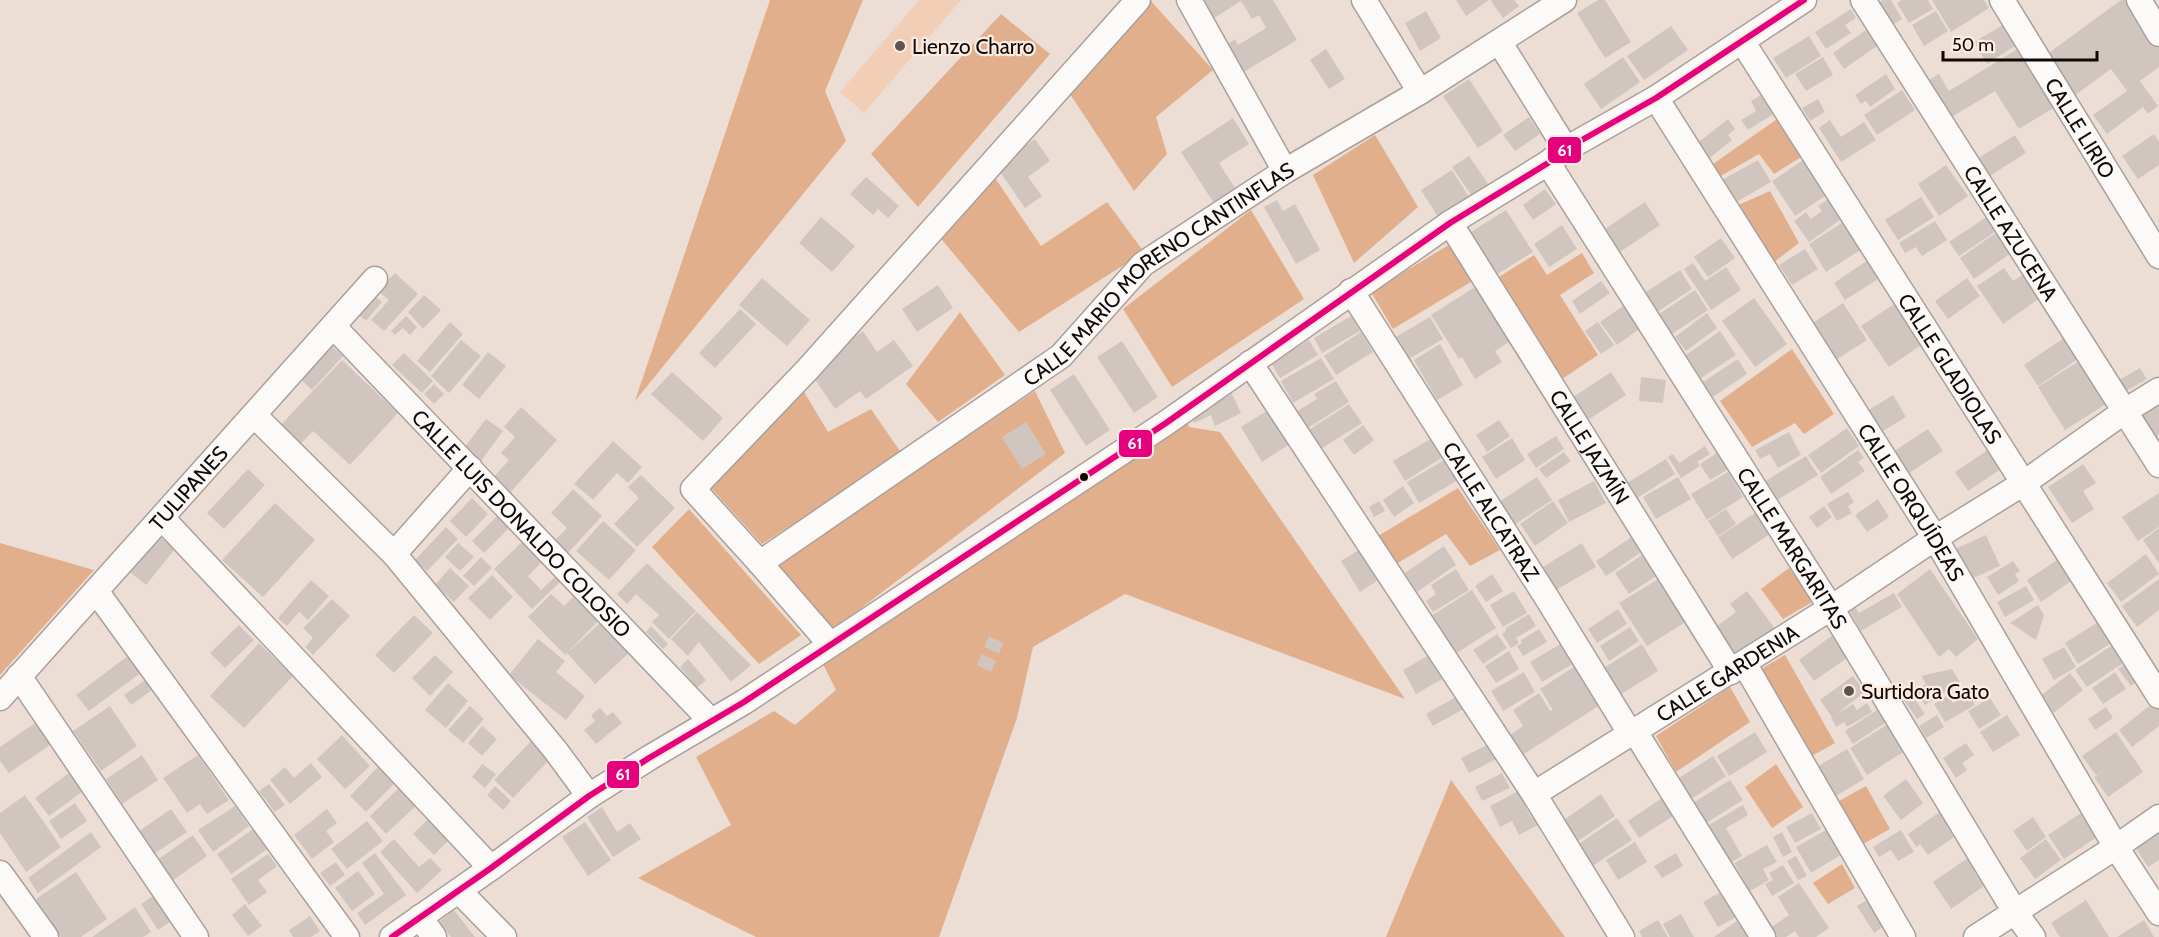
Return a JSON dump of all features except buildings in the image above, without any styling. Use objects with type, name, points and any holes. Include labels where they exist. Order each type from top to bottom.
[{"type":"street","points":[[830,644],[693,489],[808,369],[1138,0]]},
{"type":"street","points":[[1189,0],[1285,171]]},
{"type":"street","points":[[1364,0],[1420,92]]},
{"type":"street","name":"CALLE MARIO MORENO CANTINFLAS","points":[[760,563],[1061,356],[1143,264],[1285,171],[1500,43],[1564,0]]},
{"type":"street","points":[[392,937],[589,796],[744,702],[1166,423],[1450,222],[1656,98],[1804,0]]},
{"type":"street","name":"CALLE AZUCENA","points":[[1863,0],[2159,465]]},
{"type":"street","name":"CALLE LIRIO","points":[[2002,0],[2159,256]]},
{"type":"street","points":[[2139,0],[2159,34]]},
{"type":"street","name":"CALLE GLADIOLAS","points":[[1742,41],[2159,696]]},
{"type":"street","name":"CALLE MARGARITAS","points":[[1500,43],[1557,156],[2015,912],[2033,937]]},
{"type":"street","name":"CALLE ORQUÍDEAS","points":[[1656,98],[1935,538],[2116,847],[2159,913]]},
{"type":"street","name":"CALLE JAZMÍN","points":[[1450,222],[1738,667],[1903,937]]},
{"type":"street","name":"TULIPANES","points":[[0,698],[375,279]]},
{"type":"street","name":"CALLE ALCATRAZ","points":[[1351,291],[1763,937]]},
{"type":"street","name":"CALLE LUIS DONALDO COLOSIO","points":[[333,326],[711,721]]},
{"type":"street","points":[[1250,363],[1533,794],[1622,937]]},
{"type":"street","name":"CALLE GARDENIA","points":[[1533,794],[1831,608],[1935,538],[2024,483],[2125,411],[2159,390]]},
{"type":"street","points":[[254,415],[394,554],[556,751],[589,796]]},
{"type":"street","points":[[394,554],[470,468]]},
{"type":"street","points":[[162,518],[491,868]]},
{"type":"street","points":[[96,591],[347,937]]},
{"type":"street","points":[[19,676],[196,937]]},
{"type":"street","points":[[1976,937],[2159,818]]},
{"type":"street","points":[[0,873],[46,937]]},
{"type":"street","points":[[459,891],[504,937]]},
{"type":"street","points":[[420,917],[434,937]]},
{"type":"shaded area","points":[[770,0],[863,0],[825,91],[846,141],[635,401]]},
{"type":"shaded area","name":"Lienzo Charro","points":[[919,0],[961,0],[864,113],[840,92]]},
{"type":"shaded area","points":[[1151,1],[1213,70],[1156,117],[1167,154],[1134,191],[1070,94]]},
{"type":"shaded area","points":[[1001,14],[1050,54],[918,207],[871,154]]},
{"type":"shaded area","points":[[1783,115],[1806,154],[1774,174],[1759,154],[1719,177],[1713,164]]},
{"type":"shaded area","points":[[1375,135],[1418,207],[1354,263],[1313,175]]},
{"type":"shaded area","points":[[991,172],[1041,246],[1107,202],[1144,252],[1019,332],[938,235]]},
{"type":"shaded area","points":[[1770,191],[1799,243],[1774,262],[1736,206]]},
{"type":"shaded area","points":[[1251,210],[1304,299],[1172,387],[1123,309]]},
{"type":"shaded area","points":[[1452,243],[1474,280],[1393,329],[1371,292]]},
{"type":"shaded area","points":[[1582,253],[1594,273],[1560,295],[1598,355],[1559,381],[1494,280],[1534,255],[1547,275]]},
{"type":"shaded area","points":[[960,312],[1005,375],[938,422],[906,384]]},
{"type":"shaded area","points":[[1792,349],[1834,414],[1804,434],[1795,423],[1752,447],[1720,401]]},
{"type":"shaded area","points":[[800,385],[828,432],[871,409],[902,454],[762,544],[711,488]]},
{"type":"shaded area","points":[[1035,391],[1065,453],[831,631],[776,563]]},
{"type":"shaded area","points":[[1186,418],[1189,427],[1220,432],[1405,699],[1125,594],[1033,647],[1017,718],[939,937],[756,937],[638,878],[731,825],[696,757],[774,711],[795,725],[836,690],[823,664]]},
{"type":"shaded area","points":[[1458,488],[1500,550],[1470,566],[1446,534],[1393,566],[1378,536]]},
{"type":"shaded area","points":[[689,509],[801,635],[759,664],[652,547]]},
{"type":"shaded area","points":[[0,543],[94,570],[0,675]]},
{"type":"shaded area","points":[[1789,568],[1814,601],[1783,619],[1761,589]]},
{"type":"shaded area","points":[[1785,655],[1835,743],[1810,757],[1761,669]]},
{"type":"shaded area","points":[[1730,687],[1750,722],[1676,772],[1656,736]]},
{"type":"shaded area","points":[[1776,764],[1803,807],[1772,828],[1745,787]]},
{"type":"shaded area","points":[[1451,780],[1565,937],[1386,937]]},
{"type":"shaded area","points":[[1866,786],[1890,829],[1863,844],[1839,801]]},
{"type":"shaded area","points":[[1842,864],[1855,888],[1828,904],[1813,883]]},
{"type":"transit line","name":"61","points":[[392,937],[589,796],[744,702],[1166,423],[1450,223],[1548,163],[1566,149],[1656,98],[1804,0]]},
{"type":"place","name":"Lienzo Charro","points":[[900,46]]},
{"type":"place","name":"Surtidora Gato","points":[[1849,691]]}]
